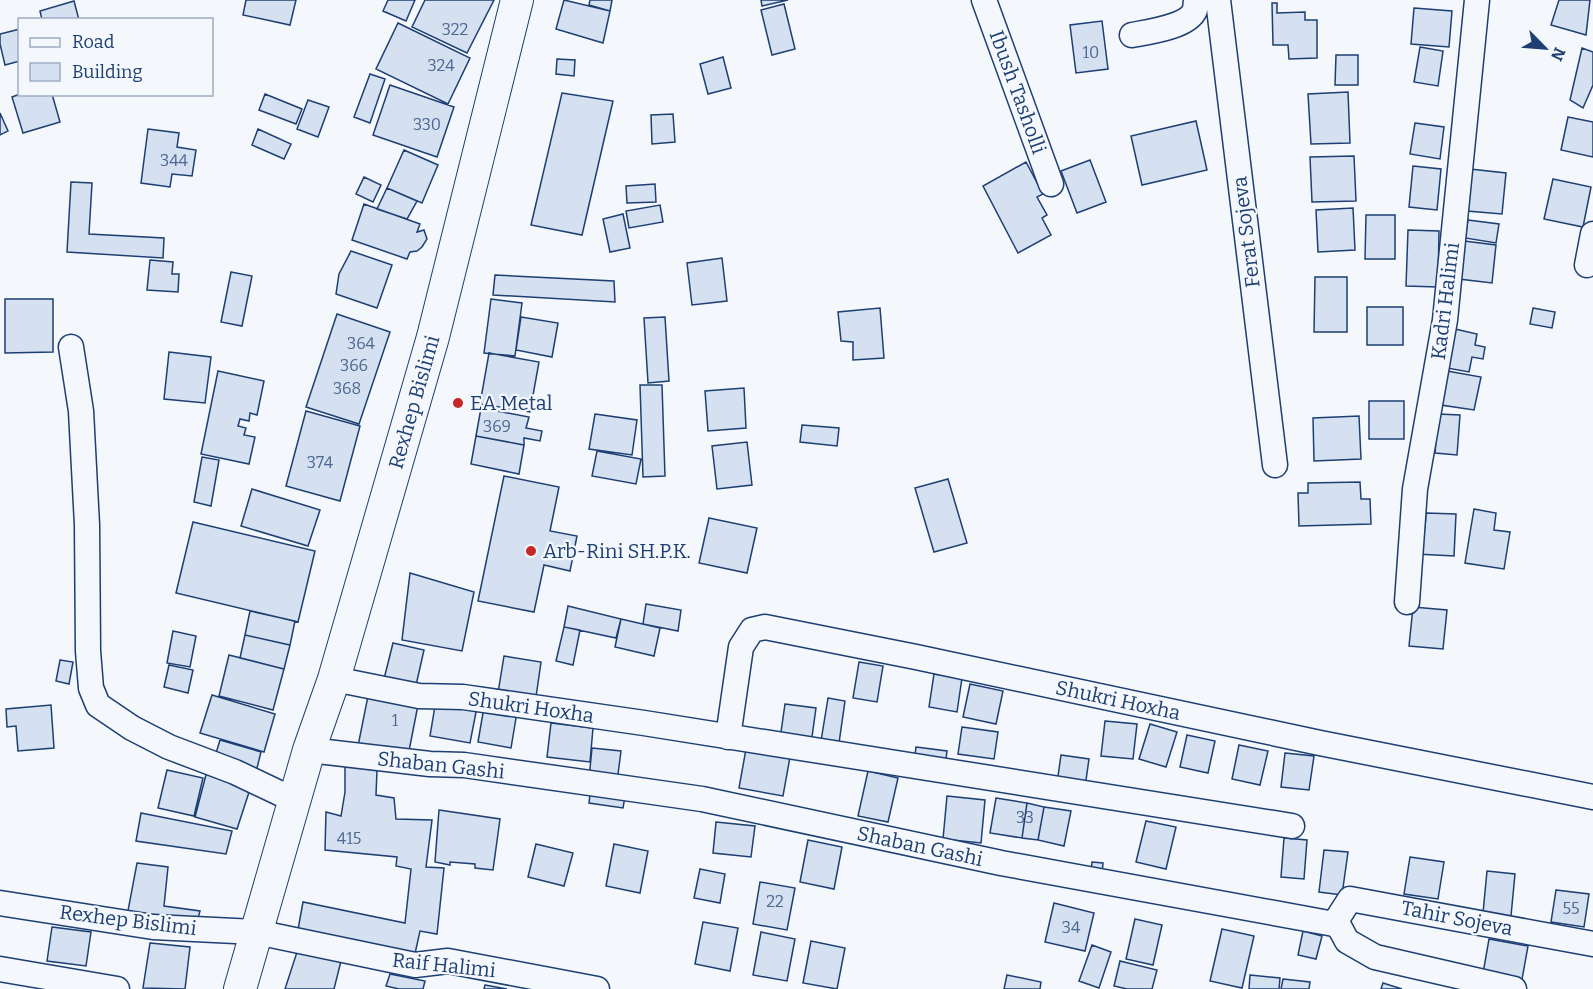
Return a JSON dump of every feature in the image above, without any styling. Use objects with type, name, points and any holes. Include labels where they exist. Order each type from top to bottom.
[{"type":"main road","name":"Rexhep Bislimi","points":[[240,989],[309,750],[334,680],[433,338],[517,0]]},
{"type":"street","name":"Ibush Tasholli","points":[[984,0],[1051,184]]},
{"type":"street","points":[[1132,35],[1163,29],[1189,18],[1195,9],[1196,0]]},
{"type":"street","name":"Ferat Sojeva","points":[[1218,0],[1275,465]]},
{"type":"street","name":"Kadri Halimi","points":[[1407,602],[1415,489],[1445,320],[1478,0]]},
{"type":"street","points":[[1587,265],[1593,234]]},
{"type":"street","points":[[71,347],[81,411],[87,525],[88,651],[91,688],[98,705],[132,728],[169,747],[235,772],[296,801]]},
{"type":"street","name":"Shukri Hoxha","points":[[728,737],[741,647],[752,630],[765,627],[1320,743],[1593,797]]},
{"type":"street","name":"Shukri Hoxha","points":[[334,680],[420,696],[464,696],[1292,826]]},
{"type":"street","name":"Shaban Gashi","points":[[309,750],[429,764],[464,765],[702,799],[1001,863],[1334,924]]},
{"type":"street","name":"Tahir Sojeva","points":[[1334,924],[1350,899],[1593,944]]},
{"type":"street","name":"Rexhep Bislimi","points":[[0,903],[153,927],[256,932]]},
{"type":"street","points":[[1334,924],[1340,928],[1347,941],[1375,957],[1514,989]]},
{"type":"street","name":"Raif Halimi","points":[[256,932],[415,965],[447,961],[597,989]]},
{"type":"street","points":[[0,969],[117,989]]},
{"type":"building","points":[[246,0],[296,0],[290,25],[243,15]]},
{"type":"building","points":[[388,0],[415,0],[406,21],[383,11]]},
{"type":"building","points":[[425,0],[494,0],[467,53],[412,27]]},
{"type":"building","points":[[564,0],[610,11],[603,43],[556,29]]},
{"type":"building","points":[[590,0],[612,0],[610,11],[589,5]]},
{"type":"building","points":[[761,0],[788,0],[762,6]]},
{"type":"building","points":[[1559,0],[1590,0],[1586,35],[1551,25]]},
{"type":"building","points":[[74,1],[78,18],[42,18],[40,11]]},
{"type":"building","points":[[1272,3],[1277,3],[1277,13],[1305,12],[1305,20],[1317,20],[1317,58],[1289,59],[1288,45],[1273,45]]},
{"type":"building","points":[[784,4],[795,49],[772,55],[761,10]]},
{"type":"building","points":[[1414,8],[1452,11],[1449,47],[1411,44]]},
{"type":"building","points":[[1102,21],[1108,69],[1076,73],[1070,25]]},
{"type":"building","points":[[398,23],[470,58],[448,104],[376,69]]},
{"type":"building","points":[[18,30],[18,62],[5,65],[0,34]]},
{"type":"building","points":[[1420,47],[1443,51],[1438,86],[1414,82]]},
{"type":"building","points":[[1582,48],[1593,52],[1593,85],[1583,108],[1570,100]]},
{"type":"building","points":[[1336,55],[1358,55],[1358,85],[1335,85]]},
{"type":"building","points":[[723,57],[731,88],[708,94],[700,64]]},
{"type":"building","points":[[557,59],[575,60],[574,76],[556,74]]},
{"type":"building","points":[[370,74],[385,79],[370,123],[354,117]]},
{"type":"building","points":[[390,85],[454,107],[437,157],[373,135]]},
{"type":"building","points":[[1348,92],[1350,143],[1311,144],[1308,94]]},
{"type":"building","points":[[562,93],[613,101],[582,235],[531,225]]},
{"type":"building","points":[[265,94],[302,109],[296,124],[259,110]]},
{"type":"building","points":[[18,95],[53,96],[60,122],[23,133],[12,97]]},
{"type":"building","points":[[308,100],[329,107],[318,137],[297,129]]},
{"type":"building","points":[[0,113],[8,131],[0,135]]},
{"type":"building","points":[[673,114],[675,142],[652,144],[651,115]]},
{"type":"building","points":[[1568,117],[1593,122],[1593,157],[1561,150]]},
{"type":"building","points":[[1196,121],[1207,170],[1142,185],[1131,136]]},
{"type":"building","points":[[1415,123],[1444,127],[1440,159],[1410,154]]},
{"type":"building","points":[[148,129],[179,133],[177,147],[196,150],[192,176],[172,174],[170,187],[141,183]]},
{"type":"building","points":[[258,129],[291,144],[284,159],[252,145]]},
{"type":"building","points":[[404,150],[438,165],[422,203],[387,188]]},
{"type":"building","points":[[1354,156],[1356,201],[1312,202],[1310,157]]},
{"type":"building","points":[[1090,160],[1106,202],[1077,213],[1061,171]]},
{"type":"building","points":[[1026,162],[1043,194],[1037,197],[1047,215],[1042,218],[1051,235],[1018,253],[983,186]]},
{"type":"building","points":[[1413,166],[1441,169],[1437,210],[1409,207]]},
{"type":"building","points":[[1470,169],[1506,173],[1502,214],[1467,211]]},
{"type":"building","points":[[364,177],[381,185],[373,202],[356,194]]},
{"type":"building","points":[[1553,179],[1591,187],[1583,227],[1544,219]]},
{"type":"building","points":[[71,182],[92,183],[89,234],[164,238],[163,258],[67,252]]},
{"type":"building","points":[[655,184],[656,202],[627,203],[626,186]]},
{"type":"building","points":[[387,188],[417,201],[407,219],[377,209]]},
{"type":"building","points":[[364,204],[420,224],[417,232],[424,230],[427,239],[422,247],[410,252],[407,259],[352,240]]},
{"type":"building","points":[[660,205],[663,222],[629,228],[626,211]]},
{"type":"building","points":[[1353,208],[1355,250],[1318,252],[1316,210]]},
{"type":"building","points":[[623,214],[630,248],[610,252],[603,219]]},
{"type":"building","points":[[1366,215],[1395,215],[1395,259],[1365,259]]},
{"type":"building","points":[[1468,220],[1499,224],[1496,243],[1465,238]]},
{"type":"building","points":[[1408,230],[1439,231],[1438,287],[1406,286]]},
{"type":"building","points":[[1464,241],[1496,245],[1492,283],[1459,279]]},
{"type":"building","points":[[351,251],[392,265],[377,308],[336,294],[339,274]]},
{"type":"building","points":[[722,258],[727,301],[692,305],[687,263]]},
{"type":"building","points":[[150,260],[173,262],[172,274],[179,274],[178,292],[147,290]]},
{"type":"building","points":[[231,272],[252,276],[242,326],[221,322]]},
{"type":"building","points":[[495,275],[614,281],[615,302],[493,295]]},
{"type":"building","points":[[1315,277],[1347,277],[1347,332],[1314,332]]},
{"type":"building","points":[[5,299],[53,299],[53,352],[5,353]]},
{"type":"building","points":[[491,299],[522,303],[515,356],[484,353]]},
{"type":"building","points":[[1367,307],[1403,307],[1403,345],[1367,345]]},
{"type":"building","points":[[880,308],[884,358],[853,360],[853,342],[841,341],[838,312]]},
{"type":"building","points":[[1533,308],[1555,312],[1552,328],[1530,324]]},
{"type":"building","points":[[337,314],[390,332],[359,424],[306,407]]},
{"type":"building","points":[[521,317],[558,323],[552,357],[516,350]]},
{"type":"building","points":[[665,317],[669,381],[648,383],[644,318]]},
{"type":"building","points":[[1455,329],[1477,334],[1475,345],[1485,347],[1483,359],[1472,357],[1469,372],[1447,368]]},
{"type":"building","points":[[169,352],[211,357],[205,403],[164,399]]},
{"type":"building","points":[[489,353],[539,362],[530,412],[480,404]]},
{"type":"building","points":[[218,371],[264,381],[257,415],[250,413],[249,421],[240,419],[238,426],[246,428],[244,435],[255,437],[249,464],[201,454]]},
{"type":"building","points":[[1447,371],[1481,377],[1474,410],[1441,405]]},
{"type":"building","points":[[640,385],[662,385],[665,476],[643,477]]},
{"type":"building","points":[[744,388],[746,428],[708,431],[705,391]]},
{"type":"building","points":[[1369,401],[1404,401],[1404,439],[1369,439]]},
{"type":"building","points":[[481,408],[529,417],[526,428],[542,431],[540,441],[524,438],[524,445],[476,436]]},
{"type":"building","points":[[306,411],[360,426],[340,501],[286,486]]},
{"type":"building","points":[[595,414],[637,420],[632,455],[589,449]]},
{"type":"building","points":[[1438,414],[1460,415],[1457,455],[1435,453]]},
{"type":"building","points":[[1359,416],[1361,459],[1314,461],[1313,418]]},
{"type":"building","points":[[802,425],[839,428],[837,446],[800,442]]},
{"type":"building","points":[[476,436],[524,445],[519,474],[471,464]]},
{"type":"building","points":[[747,442],[752,485],[717,489],[712,446]]},
{"type":"building","points":[[597,451],[641,459],[636,484],[592,476]]},
{"type":"building","points":[[202,457],[219,460],[211,506],[194,502]]},
{"type":"building","name":"Arb-Rini SH.P.K.","points":[[504,476],[559,487],[550,531],[577,536],[570,571],[544,565],[534,612],[478,601]]},
{"type":"building","points":[[948,479],[967,543],[934,552],[915,488]]},
{"type":"building","points":[[1360,482],[1361,499],[1370,499],[1371,524],[1299,526],[1298,493],[1308,493],[1308,483]]},
{"type":"building","points":[[252,489],[320,510],[308,546],[241,526]]},
{"type":"building","points":[[1474,509],[1496,513],[1494,530],[1510,532],[1504,569],[1465,563]]},
{"type":"building","points":[[1426,513],[1456,514],[1454,556],[1416,554],[1417,527],[1425,528]]},
{"type":"building","points":[[709,518],[757,528],[747,573],[699,563]]},
{"type":"building","points":[[193,522],[315,551],[298,622],[176,593]]},
{"type":"building","points":[[410,573],[474,592],[462,651],[402,640]]},
{"type":"building","points":[[646,604],[681,610],[678,631],[643,624]]},
{"type":"building","points":[[568,606],[621,619],[616,638],[564,627]]},
{"type":"building","points":[[1413,607],[1447,610],[1443,649],[1409,646]]},
{"type":"building","points":[[250,611],[295,621],[290,645],[245,635]]},
{"type":"building","points":[[621,619],[660,628],[654,656],[615,647]]},
{"type":"building","points":[[564,627],[580,630],[573,665],[556,661]]},
{"type":"building","points":[[173,631],[196,636],[190,667],[167,663]]},
{"type":"building","points":[[245,635],[290,645],[284,669],[240,658]]},
{"type":"building","points":[[393,643],[424,650],[414,694],[382,687]]},
{"type":"building","points":[[229,655],[284,669],[273,710],[219,696]]},
{"type":"building","points":[[504,656],[541,662],[535,704],[497,699]]},
{"type":"building","points":[[60,660],[73,662],[69,684],[56,681]]},
{"type":"building","points":[[859,662],[883,666],[877,702],[853,698]]},
{"type":"building","points":[[169,665],[193,670],[188,693],[164,687]]},
{"type":"building","points":[[934,674],[962,678],[957,712],[929,707]]},
{"type":"building","points":[[970,684],[1003,691],[996,724],[963,717]]},
{"type":"building","points":[[369,691],[419,700],[407,761],[357,751]]},
{"type":"building","points":[[212,695],[275,714],[264,752],[200,733]]},
{"type":"building","points":[[828,698],[845,701],[839,743],[821,741]]},
{"type":"building","points":[[436,700],[477,707],[470,743],[430,736]]},
{"type":"building","points":[[785,704],[816,708],[811,744],[780,739]]},
{"type":"building","points":[[51,705],[54,748],[18,751],[16,726],[7,727],[6,709]]},
{"type":"building","points":[[484,707],[517,712],[511,748],[478,742]]},
{"type":"building","points":[[1105,721],[1137,724],[1133,759],[1101,756]]},
{"type":"building","points":[[551,723],[593,728],[590,762],[547,757]]},
{"type":"building","points":[[1150,724],[1177,732],[1166,767],[1139,759]]},
{"type":"building","points":[[962,727],[998,732],[994,759],[958,754]]},
{"type":"building","points":[[1187,735],[1215,741],[1208,773],[1180,767]]},
{"type":"building","points":[[220,740],[261,752],[256,772],[214,760]]},
{"type":"building","points":[[1239,745],[1268,751],[1260,785],[1232,779]]},
{"type":"building","points":[[916,747],[947,751],[945,767],[914,763]]},
{"type":"building","points":[[592,748],[621,751],[617,782],[589,779]]},
{"type":"building","points":[[746,749],[790,757],[783,796],[739,788]]},
{"type":"building","points":[[1285,753],[1314,756],[1309,790],[1281,787]]},
{"type":"building","points":[[1061,755],[1089,759],[1085,787],[1057,783]]},
{"type":"building","points":[[345,764],[377,770],[376,795],[394,798],[396,819],[432,820],[426,867],[444,868],[437,934],[420,931],[414,958],[297,935],[303,902],[405,923],[411,869],[396,866],[397,857],[325,850],[326,812],[341,816],[345,792]]},
{"type":"building","points":[[167,770],[203,778],[194,816],[158,808]]},
{"type":"building","points":[[207,771],[252,783],[237,829],[195,817]]},
{"type":"building","points":[[868,771],[898,778],[888,822],[858,816]]},
{"type":"building","points":[[591,786],[626,791],[623,808],[589,803]]},
{"type":"building","points":[[947,796],[985,800],[981,843],[943,839]]},
{"type":"building","points":[[996,798],[1027,803],[1022,838],[990,833]]},
{"type":"building","points":[[1027,803],[1044,807],[1038,840],[1022,838]]},
{"type":"building","points":[[1044,807],[1071,811],[1064,846],[1038,840]]},
{"type":"building","points":[[439,810],[500,819],[493,870],[475,868],[475,864],[450,862],[450,865],[435,862]]},
{"type":"building","points":[[141,813],[232,831],[226,854],[136,841]]},
{"type":"building","points":[[1146,821],[1176,827],[1166,869],[1136,862]]},
{"type":"building","points":[[716,822],[755,826],[751,857],[713,853]]},
{"type":"building","points":[[1284,838],[1307,840],[1304,879],[1281,877]]},
{"type":"building","points":[[808,840],[842,847],[834,889],[800,882]]},
{"type":"building","points":[[536,844],[573,853],[564,886],[528,877]]},
{"type":"building","points":[[614,844],[648,851],[640,893],[606,886]]},
{"type":"building","points":[[1324,850],[1348,852],[1342,895],[1319,892]]},
{"type":"building","points":[[1410,857],[1444,862],[1438,899],[1404,894]]},
{"type":"building","points":[[1092,862],[1103,863],[1102,875],[1091,874]]},
{"type":"building","points":[[137,863],[168,867],[164,906],[200,911],[196,926],[127,916]]},
{"type":"building","points":[[700,869],[725,874],[720,903],[694,898]]},
{"type":"building","points":[[1487,871],[1515,874],[1511,916],[1483,913]]},
{"type":"building","points":[[760,882],[795,888],[787,930],[753,924]]},
{"type":"building","points":[[1556,890],[1589,894],[1584,927],[1551,922]]},
{"type":"building","points":[[1054,903],[1094,913],[1085,951],[1045,942]]},
{"type":"building","points":[[1135,919],[1162,925],[1153,965],[1126,959]]},
{"type":"building","points":[[703,922],[738,928],[730,971],[695,964]]},
{"type":"building","points":[[52,927],[91,932],[86,966],[47,961]]},
{"type":"building","points":[[1222,929],[1254,936],[1242,988],[1210,981]]},
{"type":"building","points":[[1303,931],[1322,936],[1316,959],[1298,955]]},
{"type":"building","points":[[761,932],[795,939],[787,981],[753,975]]},
{"type":"building","points":[[1489,939],[1528,946],[1521,985],[1482,979]]},
{"type":"building","points":[[811,941],[845,948],[837,989],[803,983]]},
{"type":"building","points":[[150,943],[190,947],[185,989],[143,988]]},
{"type":"building","points":[[1092,945],[1111,952],[1099,988],[1079,981]]},
{"type":"building","points":[[297,952],[341,961],[334,989],[285,989]]},
{"type":"building","points":[[1120,961],[1157,970],[1152,989],[1127,989],[1114,986]]},
{"type":"building","points":[[390,974],[425,981],[423,989],[399,989],[386,986]]},
{"type":"building","points":[[1007,975],[1041,982],[1040,989],[1004,989]]},
{"type":"building","points":[[1250,975],[1280,978],[1279,989],[1249,989]]},
{"type":"building","points":[[1283,979],[1310,982],[1309,989],[1281,989]]},
{"type":"building","points":[[1383,983],[1402,989],[1381,989]]},
{"type":"building","points":[[485,985],[507,989],[484,989]]},
{"type":"place","name":"EA Metal","points":[[458,403]]},
{"type":"place","name":"Arb-Rini SH.P.K.","points":[[531,551]]}]
